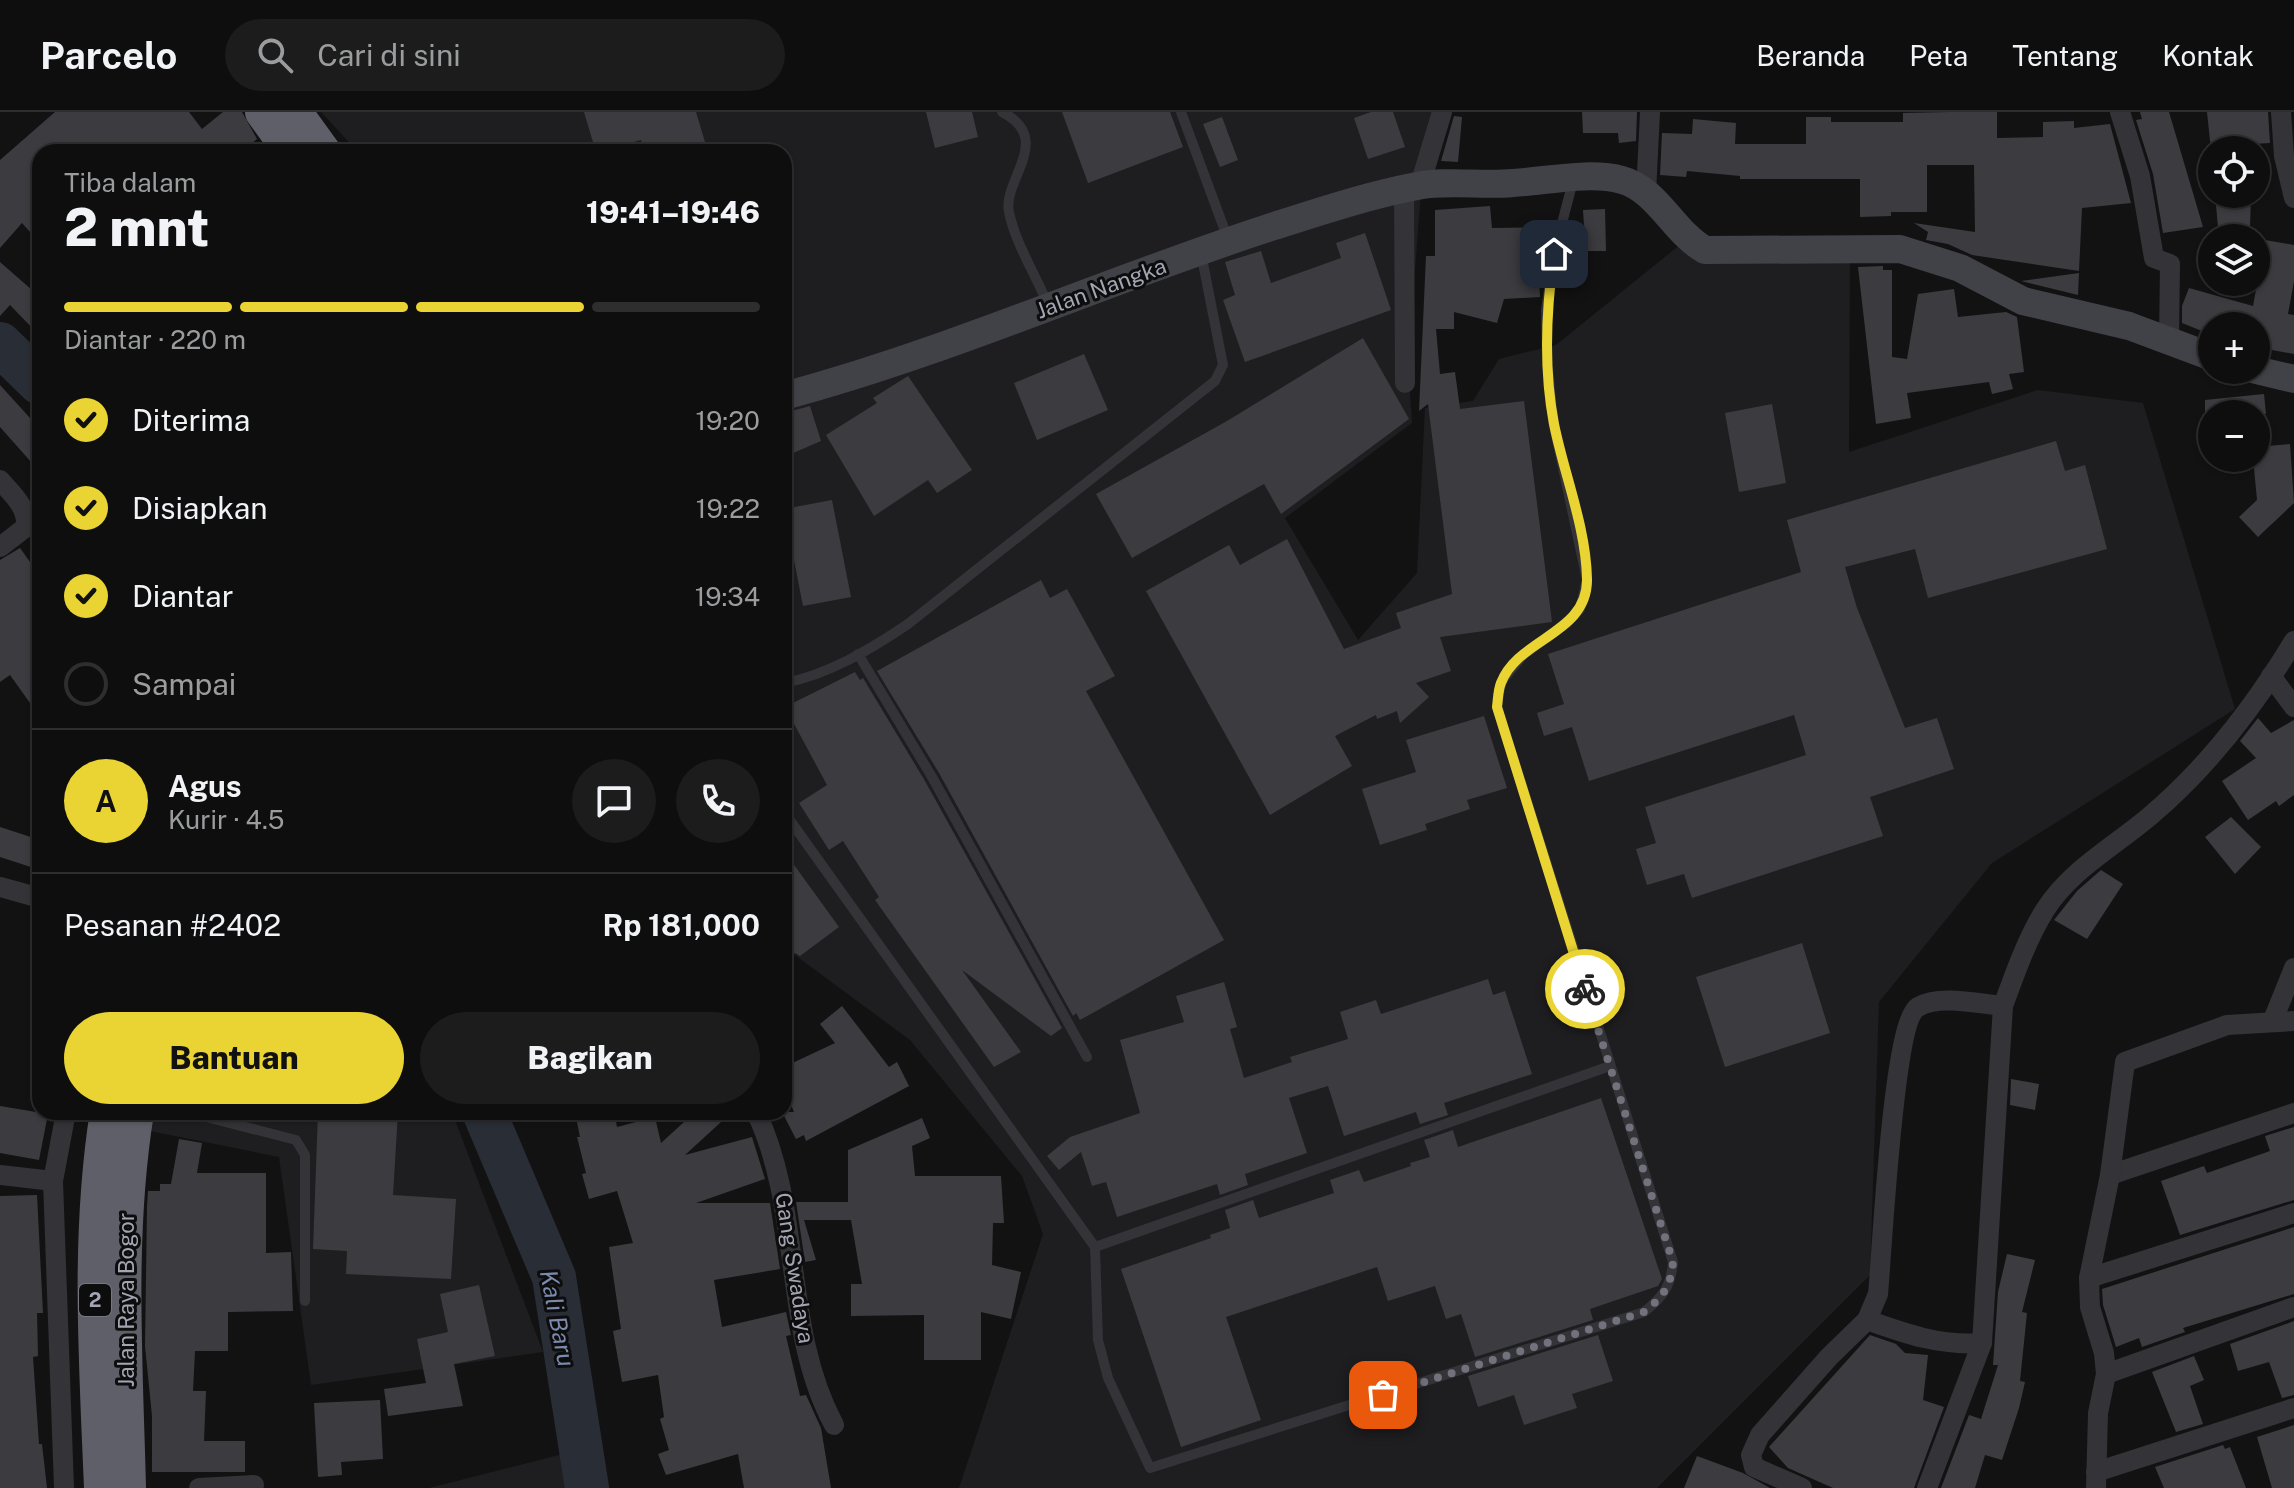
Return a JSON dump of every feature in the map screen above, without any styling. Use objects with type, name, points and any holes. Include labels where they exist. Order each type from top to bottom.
[{"type":"highway","points":[[263,112],[286,144]]},
{"type":"highway","points":[[294,112],[317,144]]},
{"type":"highway","name":"Jalan Raya Bogor","points":[[102,1488],[94,1306],[99,1187],[107,1120]]},
{"type":"highway","name":"Jalan Raya Bogor","points":[[128,1488],[123,1289],[125,1211],[135,1120]]},
{"type":"street","points":[[1405,383],[1412,187],[1442,112]]},
{"type":"street","points":[[1650,112],[1646,194],[1676,229],[1705,250],[1900,249],[1960,268],[2023,301],[2129,326],[2198,352]]},
{"type":"street","points":[[2120,112],[2140,176],[2154,258],[2170,264],[2169,341]]},
{"type":"street","points":[[2281,112],[2284,156],[2294,198]]},
{"type":"street","name":"Jalan Nangka","points":[[792,394],[874,372],[1228,241],[1348,203],[1412,187],[1573,179],[1623,180],[1646,194]]},
{"type":"street","points":[[2270,373],[2294,379]]},
{"type":"street","points":[[0,480],[23,508],[26,519],[26,527],[0,547]]},
{"type":"street","points":[[1927,1488],[1982,1343],[2003,1006],[2046,909],[2070,881],[2187,782],[2271,676],[2294,641]]},
{"type":"street","points":[[2271,676],[2294,707]]},
{"type":"street","points":[[0,887],[32,896]]},
{"type":"street","points":[[2273,1020],[2294,968]]},
{"type":"street","points":[[1802,1488],[1754,1467],[1754,1444],[1829,1357],[1867,1320],[1878,1294],[1897,1074],[1911,1013],[1920,1005],[1938,1002],[2003,1006]]},
{"type":"street","points":[[2294,1021],[2227,1025],[2125,1062],[2110,1175],[2089,1278],[2090,1307],[2104,1353],[2106,1374],[2098,1413],[2096,1480],[2294,1408]]},
{"type":"street","points":[[2110,1175],[2294,1113]]},
{"type":"street","points":[[64,1120],[53,1181],[64,1488]]},
{"type":"street","name":"Gang Swadaya","points":[[759,1120],[780,1175],[814,1377],[834,1425]]},
{"type":"street","points":[[0,1175],[53,1181]]},
{"type":"street","points":[[2089,1278],[2294,1213]]},
{"type":"street","points":[[2106,1374],[2294,1307]]},
{"type":"street","points":[[1867,1320],[1925,1340],[1954,1345],[1982,1343]]},
{"type":"street","points":[[199,1488],[254,1485]]},
{"type":"lane","points":[[1002,112],[1015,119],[1024,138],[1022,169],[1007,198],[1009,215],[1049,306]]},
{"type":"lane","points":[[1181,112],[1228,241]]},
{"type":"lane","points":[[792,823],[1095,1247],[1098,1340],[1108,1378],[1150,1468],[1644,1312],[1663,1297],[1671,1280],[1673,1262],[1497,707],[1501,682],[1524,654],[1566,624],[1580,609],[1587,580],[1553,421],[1547,358],[1546,310],[1554,254],[1573,179]]},
{"type":"lane","points":[[792,681],[858,654],[908,624],[1215,381],[1223,365],[1200,251]]},
{"type":"lane","points":[[858,654],[932,777],[1087,1057]]},
{"type":"lane","points":[[1095,1247],[1610,1066]]},
{"type":"lane","points":[[218,1120],[296,1140],[302,1146],[305,1155],[305,1301]]},
{"type":"shaded area","points":[[321,112],[1435,112],[1425,140],[1408,362],[1412,423],[1285,518],[1358,640],[1417,573],[1425,408],[1473,401],[1499,359],[1556,345],[1687,239],[1850,256],[1849,452],[2038,390],[2143,403],[2235,709],[1992,863],[1879,1002],[1870,1275],[1657,1488],[959,1488],[1043,1234],[1022,1176],[910,1040],[792,953],[792,144],[351,144]]},
{"type":"shaded area","points":[[147,1120],[455,1120],[543,1352],[311,1385],[279,1157],[145,1130]]},
{"type":"shaded area","points":[[567,1453],[571,1488],[429,1488]]},
{"type":"building","points":[[55,112],[189,112],[202,129],[223,112],[242,112],[257,139],[251,144],[32,144],[32,234],[22,223],[0,248],[0,160]]},
{"type":"building","points":[[584,112],[696,112],[706,144],[642,144],[641,140],[626,144],[594,144]]},
{"type":"building","points":[[926,112],[972,112],[978,137],[935,148]]},
{"type":"building","points":[[1062,112],[1170,112],[1183,147],[1088,183]]},
{"type":"building","points":[[1371,112],[1393,112],[1405,147],[1368,159],[1354,118]]},
{"type":"building","points":[[1582,112],[1637,112],[1636,141],[1619,143],[1618,133],[1583,133]]},
{"type":"building","points":[[1997,112],[1997,138],[2043,137],[2043,122],[2074,121],[2074,128],[2110,124],[2131,203],[2082,208],[2079,271],[1972,255],[1948,244],[1926,240],[1928,232],[1914,223],[1975,232],[1974,165],[1927,165],[1927,212],[1891,212],[1891,216],[1860,217],[1860,179],[1740,179],[1740,176],[1687,171],[1686,177],[1660,175],[1662,133],[1692,134],[1693,119],[1736,123],[1735,144],[1806,144],[1806,117],[1831,117],[1831,122],[1903,122],[1903,113]]},
{"type":"building","points":[[2140,112],[2169,112],[2202,224],[2198,224],[2198,228],[2163,233],[2153,174],[2136,120],[2142,119]]},
{"type":"building","points":[[2207,112],[2268,112],[2270,136],[2210,136]]},
{"type":"building","points":[[1454,116],[1462,117],[1458,162],[1441,161]]},
{"type":"building","points":[[1222,117],[1238,160],[1220,167],[1203,124]]},
{"type":"building","points":[[1490,206],[1492,228],[1553,227],[1547,251],[1538,251],[1540,297],[1504,299],[1497,323],[1454,312],[1454,329],[1436,329],[1440,374],[1455,372],[1460,409],[1524,401],[1552,622],[1440,637],[1451,671],[1416,683],[1429,697],[1400,723],[1397,711],[1377,719],[1376,715],[1335,736],[1352,766],[1270,815],[1146,591],[1229,545],[1240,565],[1287,539],[1344,649],[1401,628],[1396,613],[1452,594],[1428,404],[1419,411],[1426,256],[1435,256],[1435,210]]},
{"type":"building","points":[[2216,208],[2251,208],[2250,224],[2218,224]]},
{"type":"building","points":[[1605,209],[1606,251],[1563,251],[1569,226],[1584,226],[1583,210]]},
{"type":"building","points":[[1365,233],[1391,310],[1245,362],[1223,300],[1235,295],[1225,262],[1261,251],[1271,283],[1341,258],[1336,243]]},
{"type":"building","points":[[2270,241],[2294,245],[2294,281],[2288,314],[2294,315],[2294,354],[2270,350],[2270,312],[2198,312],[2198,329],[2182,323],[2182,306],[2189,288],[2198,291],[2198,296],[2217,296],[2253,306],[2255,296],[2270,296]]},
{"type":"building","points":[[0,262],[32,290],[32,328],[10,305],[0,316]]},
{"type":"building","points":[[1883,266],[1883,270],[1892,270],[1892,357],[1907,359],[1918,294],[1954,289],[1958,317],[2006,312],[2017,317],[2024,372],[2009,374],[2013,389],[1992,394],[1989,382],[1907,393],[1911,418],[1876,424],[1858,267]]},
{"type":"building","points":[[2079,273],[2078,295],[2021,281]]},
{"type":"building","points":[[1363,338],[1409,419],[1281,514],[1264,484],[1132,558],[1096,494],[1227,421]]},
{"type":"building","points":[[1084,354],[1108,410],[1037,440],[1014,383]]},
{"type":"building","points":[[908,376],[972,470],[937,493],[928,480],[874,516],[826,435],[877,403],[873,398]]},
{"type":"building","points":[[0,385],[32,420],[32,463],[0,427]]},
{"type":"building","points":[[2264,394],[2265,400],[2205,400]]},
{"type":"building","points":[[1772,404],[1786,483],[1739,492],[1725,413]]},
{"type":"building","points":[[810,406],[821,441],[792,454],[792,411]]},
{"type":"building","points":[[2056,441],[2065,471],[2085,465],[2107,549],[1928,598],[1915,549],[1845,567],[1857,608],[1905,728],[1937,718],[1954,769],[1870,797],[1883,836],[1692,898],[1684,874],[1647,885],[1636,849],[1656,843],[1645,807],[1806,755],[1794,715],[1589,781],[1572,727],[1544,736],[1537,713],[1564,704],[1548,654],[1801,572],[1787,520]]},
{"type":"building","points":[[2290,444],[2294,503],[2258,537],[2239,517],[2257,500],[2254,472],[2270,472],[2270,446]]},
{"type":"building","points":[[832,500],[851,597],[803,606],[792,550],[792,508]]},
{"type":"building","points":[[20,548],[32,565],[32,706],[10,675],[0,682],[0,560]]},
{"type":"building","points":[[1041,580],[1050,598],[1067,589],[1115,676],[1086,691],[1224,940],[1080,1020],[1076,1013],[1073,1016],[939,773],[877,671]]},
{"type":"building","points":[[855,672],[860,680],[863,678],[925,781],[1062,1028],[1051,1036],[962,970],[1021,1052],[994,1067],[875,900],[879,897],[843,841],[829,850],[799,803],[827,785],[792,720],[792,704]]},
{"type":"building","points":[[1484,716],[1507,788],[1467,800],[1470,809],[1425,824],[1427,830],[1380,845],[1362,789],[1416,772],[1406,740]]},
{"type":"building","points":[[2258,718],[2271,733],[2294,720],[2294,795],[2279,806],[2276,801],[2248,820],[2222,781],[2256,758],[2240,741]]},
{"type":"building","points":[[2231,817],[2261,847],[2235,874],[2205,837]]},
{"type":"building","points":[[0,827],[32,837],[32,867],[0,857]]},
{"type":"building","points":[[792,862],[839,927],[800,956],[795,953],[792,957]]},
{"type":"building","points":[[2101,870],[2123,884],[2087,939],[2054,920],[2077,891]]},
{"type":"building","points":[[1802,943],[1830,1033],[1725,1067],[1696,977]]},
{"type":"building","points":[[1488,979],[1493,995],[1505,991],[1532,1074],[1444,1103],[1448,1115],[1420,1124],[1416,1112],[1344,1136],[1328,1086],[1289,1098],[1307,1153],[1245,1174],[1248,1185],[1220,1195],[1217,1184],[1117,1217],[1106,1182],[1092,1186],[1081,1152],[1059,1170],[1047,1156],[1070,1137],[1140,1113],[1120,1040],[1184,1022],[1176,996],[1224,982],[1237,1027],[1230,1029],[1244,1078],[1292,1062],[1290,1057],[1348,1039],[1340,1012],[1376,1000],[1381,1014]]},
{"type":"building","points":[[842,1006],[889,1067],[897,1062],[909,1086],[806,1141],[804,1135],[796,1139],[786,1120],[792,1120],[794,1112],[792,1063],[835,1043],[820,1024]]},
{"type":"building","points":[[2011,1079],[2039,1084],[2035,1110],[2010,1105]]},
{"type":"building","points":[[1601,1098],[1662,1279],[1658,1286],[1590,1309],[1593,1320],[1475,1357],[1461,1314],[1446,1319],[1435,1286],[1388,1301],[1377,1267],[1226,1317],[1261,1420],[1181,1447],[1121,1269],[1211,1238],[1210,1235],[1230,1228],[1225,1210],[1253,1200],[1259,1218],[1334,1193],[1330,1180],[1359,1170],[1364,1182],[1411,1166],[1410,1163],[1430,1157],[1424,1140],[1453,1130],[1458,1147]]},
{"type":"building","points":[[0,1106],[32,1111],[32,1120],[47,1120],[39,1160],[0,1153]]},
{"type":"building","points":[[922,1118],[930,1138],[912,1146],[915,1176],[1001,1176],[1004,1223],[993,1223],[992,1265],[1021,1272],[1011,1319],[981,1312],[981,1360],[924,1360],[924,1315],[851,1316],[851,1284],[862,1284],[851,1220],[804,1220],[816,1260],[805,1262],[796,1202],[848,1202],[848,1150]]},
{"type":"building","points":[[318,1120],[398,1120],[393,1195],[456,1199],[451,1279],[346,1274],[347,1251],[313,1249]]},
{"type":"building","points":[[577,1120],[616,1120],[617,1127],[656,1120],[661,1143],[686,1120],[723,1120],[685,1155],[752,1137],[765,1179],[696,1203],[770,1203],[780,1269],[714,1280],[722,1327],[786,1312],[791,1335],[786,1336],[800,1396],[806,1395],[821,1428],[831,1488],[744,1488],[738,1454],[666,1475],[658,1454],[669,1450],[660,1419],[664,1417],[658,1375],[622,1382],[613,1331],[621,1329],[609,1247],[633,1243],[617,1191],[589,1199],[582,1174],[586,1173],[577,1137],[580,1137]]},
{"type":"building","points":[[2294,1127],[2294,1200],[2180,1235],[2161,1181],[2204,1166],[2207,1173],[2270,1151],[2265,1136]]},
{"type":"building","points":[[179,1139],[202,1143],[197,1173],[266,1173],[266,1253],[291,1252],[293,1311],[228,1312],[228,1351],[195,1351],[193,1391],[206,1391],[204,1441],[245,1441],[245,1472],[152,1472],[152,1416],[145,1346],[148,1191],[160,1191],[160,1184],[171,1184]]},
{"type":"building","points":[[37,1195],[43,1313],[37,1313],[38,1356],[33,1357],[39,1444],[42,1444],[47,1488],[0,1488],[0,1196]]},
{"type":"building","points":[[2294,1227],[2294,1294],[2183,1328],[2185,1332],[2142,1347],[2139,1338],[2116,1347],[2103,1305],[2102,1289]]},
{"type":"building","points":[[2007,1254],[2035,1260],[2022,1312],[2027,1313],[2020,1381],[2025,1382],[2019,1408],[2002,1460],[1985,1455],[1975,1488],[1941,1488],[1969,1415],[1981,1419],[1998,1365],[1993,1365],[1998,1292]]},
{"type":"building","points":[[479,1285],[495,1356],[454,1364],[463,1406],[388,1416],[384,1389],[426,1383],[417,1339],[448,1332],[440,1294]]},
{"type":"building","points":[[2294,1321],[2294,1395],[2282,1398],[2269,1362],[2238,1371],[2230,1344]]},
{"type":"building","points":[[1598,1335],[1613,1381],[1572,1394],[1577,1408],[1524,1425],[1514,1395],[1478,1407],[1468,1376]]},
{"type":"building","points":[[1870,1335],[1896,1344],[1905,1353],[1928,1355],[1923,1400],[1944,1407],[1914,1488],[1833,1488],[1788,1468],[1769,1447]]},
{"type":"building","points":[[2194,1356],[2204,1380],[2190,1386],[2203,1424],[2176,1432],[2152,1372]]},
{"type":"building","points":[[380,1400],[383,1459],[341,1462],[342,1475],[318,1477],[314,1403]]},
{"type":"building","points":[[2294,1425],[2294,1488],[2272,1488],[2257,1437]]},
{"type":"building","points":[[2223,1445],[2225,1449],[2230,1447],[2246,1488],[2164,1488],[2155,1467]]},
{"type":"building","points":[[1697,1456],[1743,1473],[1770,1488],[1684,1488]]},
{"type":"waterway","name":"Kali Baru","points":[[0,344],[32,375]]},
{"type":"waterway","name":"Kali Baru","points":[[487,1120],[554,1277],[587,1488]]},
{"type":"way so far","points":[[1383,1395],[1644,1312],[1663,1297],[1671,1280],[1673,1262],[1585,989]]},
{"type":"route","points":[[1554,254],[1546,310],[1553,421],[1587,580],[1580,609],[1566,624],[1524,654],[1501,682],[1497,707],[1585,989]]}]
